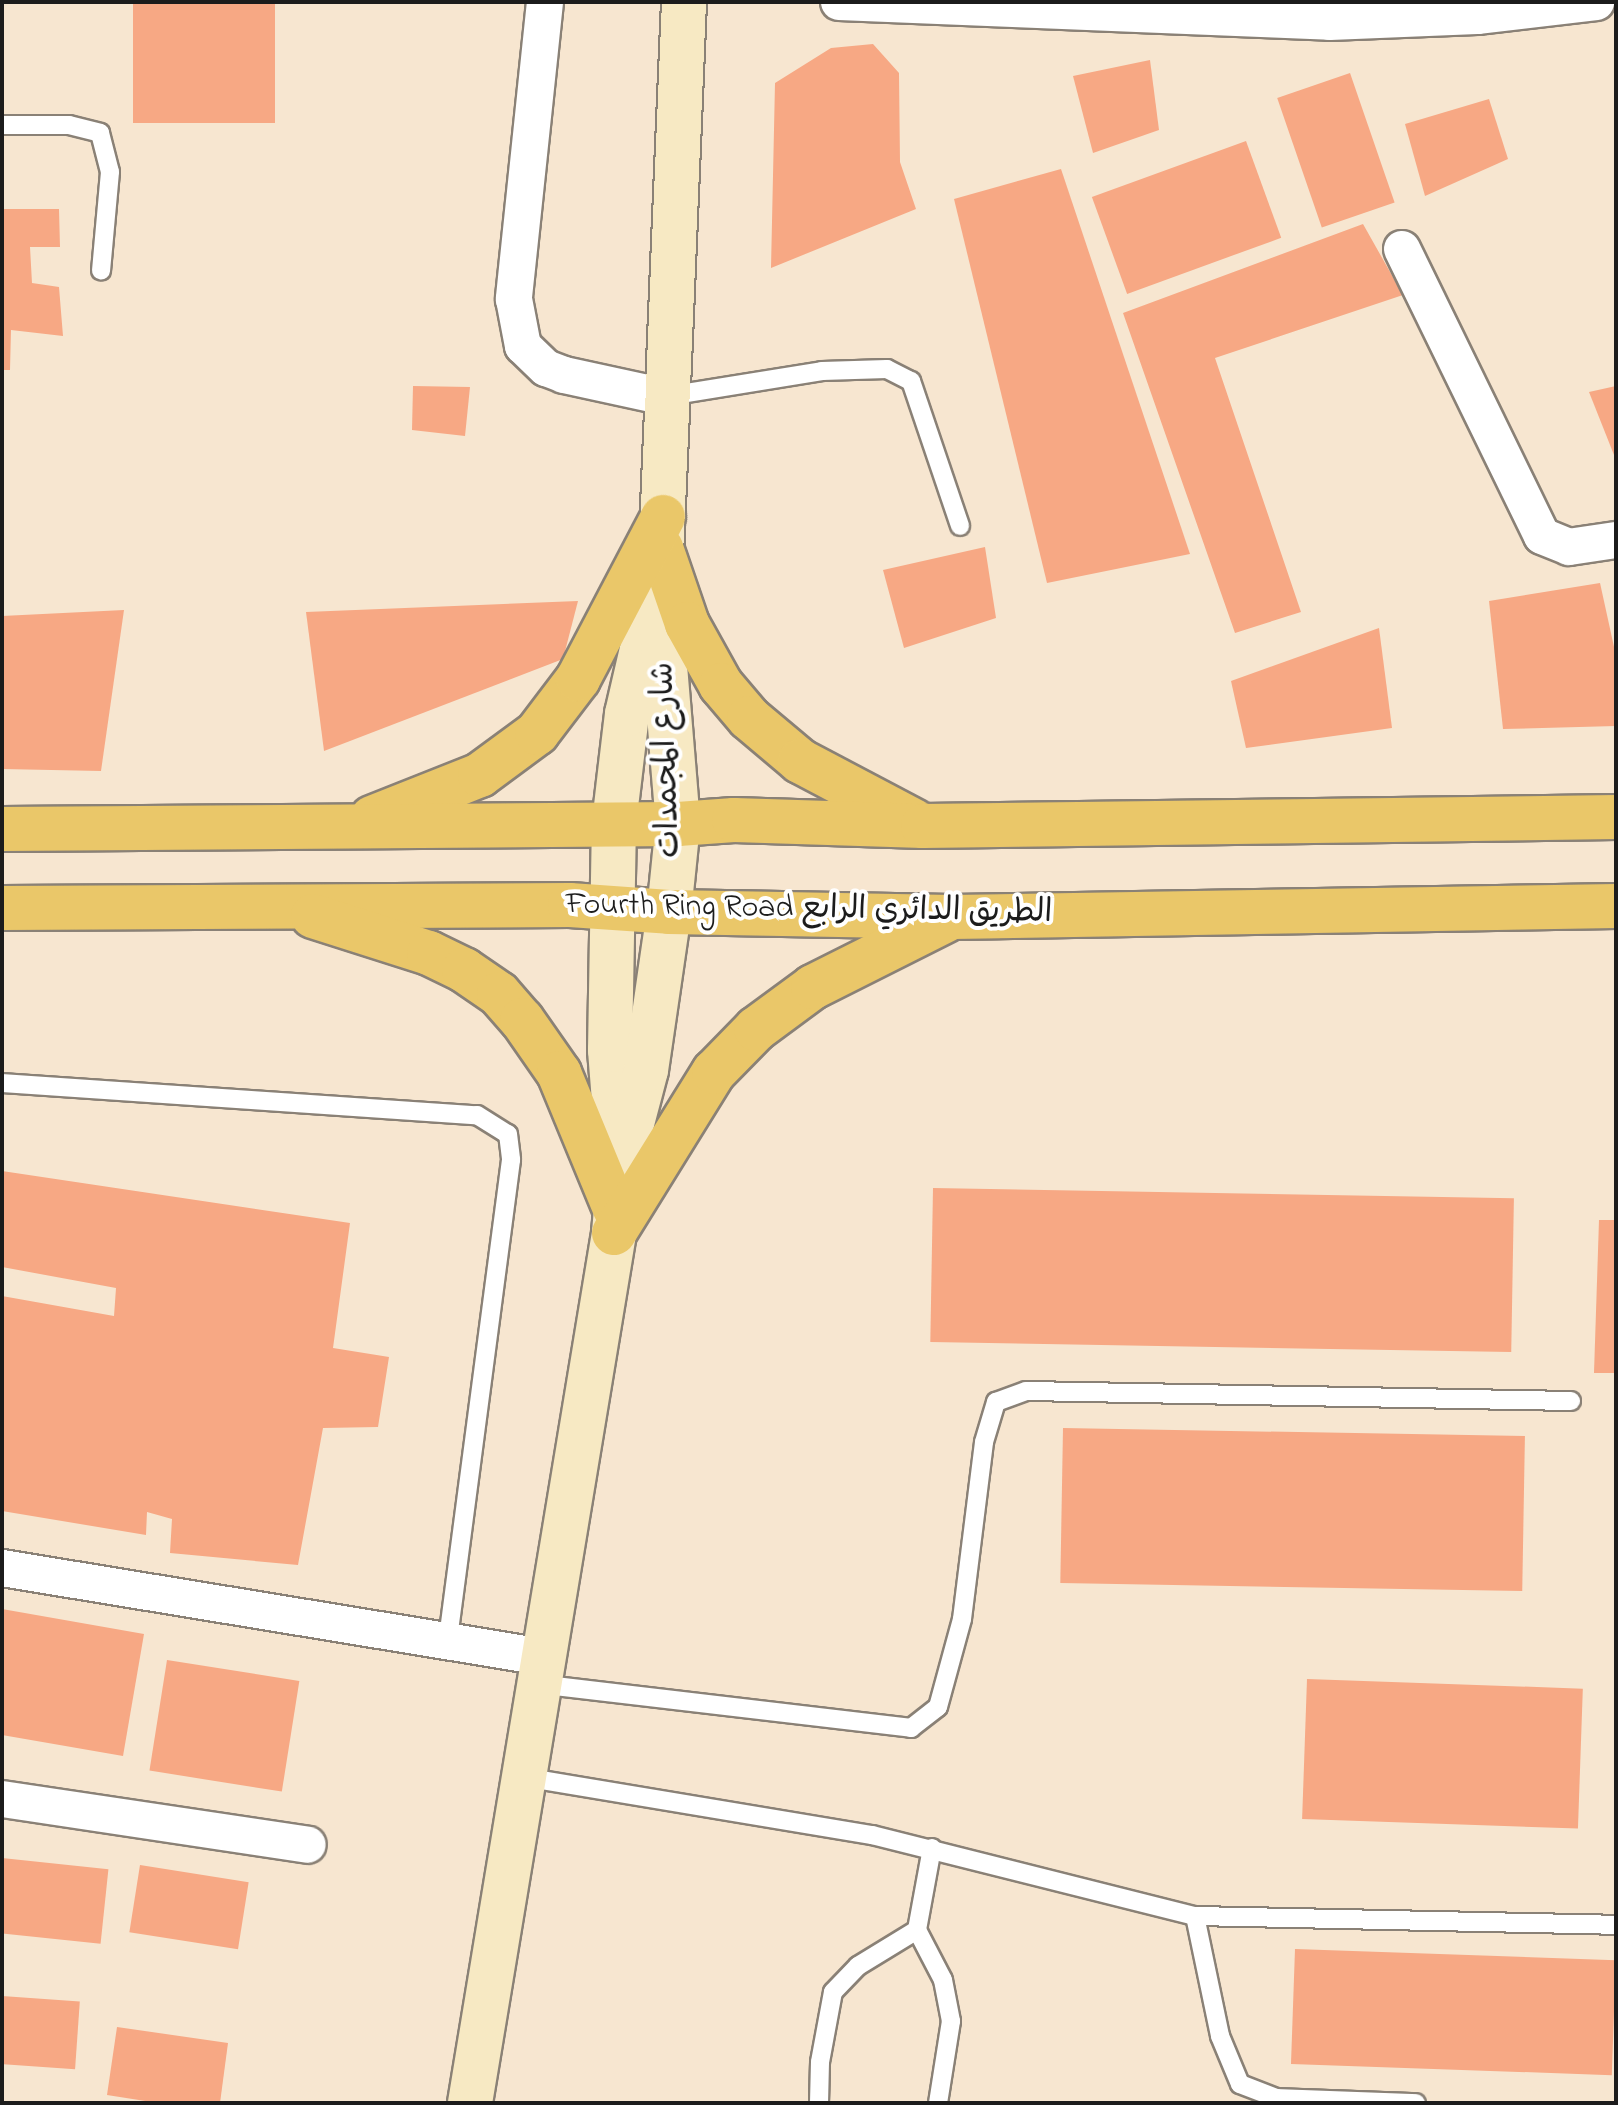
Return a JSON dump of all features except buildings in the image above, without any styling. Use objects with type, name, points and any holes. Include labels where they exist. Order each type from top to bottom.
[{"type":"main road","name":"شارع المجمدات","points":[[616,1205],[646,1070],[669,912],[678,824],[661,549],[684,2]]},
{"type":"main road","name":"شارع المجمدات","points":[[616,1205],[610,1050],[614,823],[627,714],[661,549]]},
{"type":"main road","points":[[661,549],[687,624],[721,685],[749,718],[800,761],[923,826]]},
{"type":"main road","points":[[352,827],[480,775],[537,733],[578,679],[661,549]]},
{"type":"main road","points":[[2,829],[678,824],[734,820],[923,826],[1616,817]]},
{"type":"main road","points":[[277,904],[429,953],[464,970],[499,994],[522,1020],[559,1073],[616,1205]]},
{"type":"main road","name":"Fourth Ring Road الطريق الدائري الرابع","points":[[2,908],[277,904],[570,905],[669,912],[952,917],[1616,906]]},
{"type":"main road","points":[[470,2103],[616,1205],[714,1072],[756,1029],[813,987],[952,917]]},
{"type":"street","points":[[545,2],[514,299],[523,346],[546,368],[564,375],[666,397]]},
{"type":"street","points":[[839,2],[1330,22],[1477,16],[1596,2]]},
{"type":"street","points":[[1402,249],[1542,536],[1569,547],[1616,540]]},
{"type":"street","points":[[2,1568],[448,1641],[540,1670]]},
{"type":"street","points":[[2,1799],[308,1845]]},
{"type":"lane","points":[[2,125],[69,125],[100,133],[110,172],[101,271]]},
{"type":"lane","points":[[666,397],[822,371],[887,369],[911,381],[960,526]]},
{"type":"lane","points":[[2,1083],[477,1115],[508,1134],[511,1160],[448,1641]]},
{"type":"lane","points":[[540,1670],[911,1728],[938,1707],[962,1619],[984,1442],[996,1402],[1026,1391],[1571,1401]]},
{"type":"lane","points":[[524,1777],[932,1848],[1195,1916],[1616,1925]]},
{"type":"lane","points":[[932,1848],[917,1930],[943,1980],[951,2021],[938,2103]]},
{"type":"lane","points":[[1195,1916],[1220,2036],[1240,2084],[1277,2098],[1416,2103]]},
{"type":"lane","points":[[819,2103],[820,2062],[833,1992],[858,1966],[917,1930]]}]
